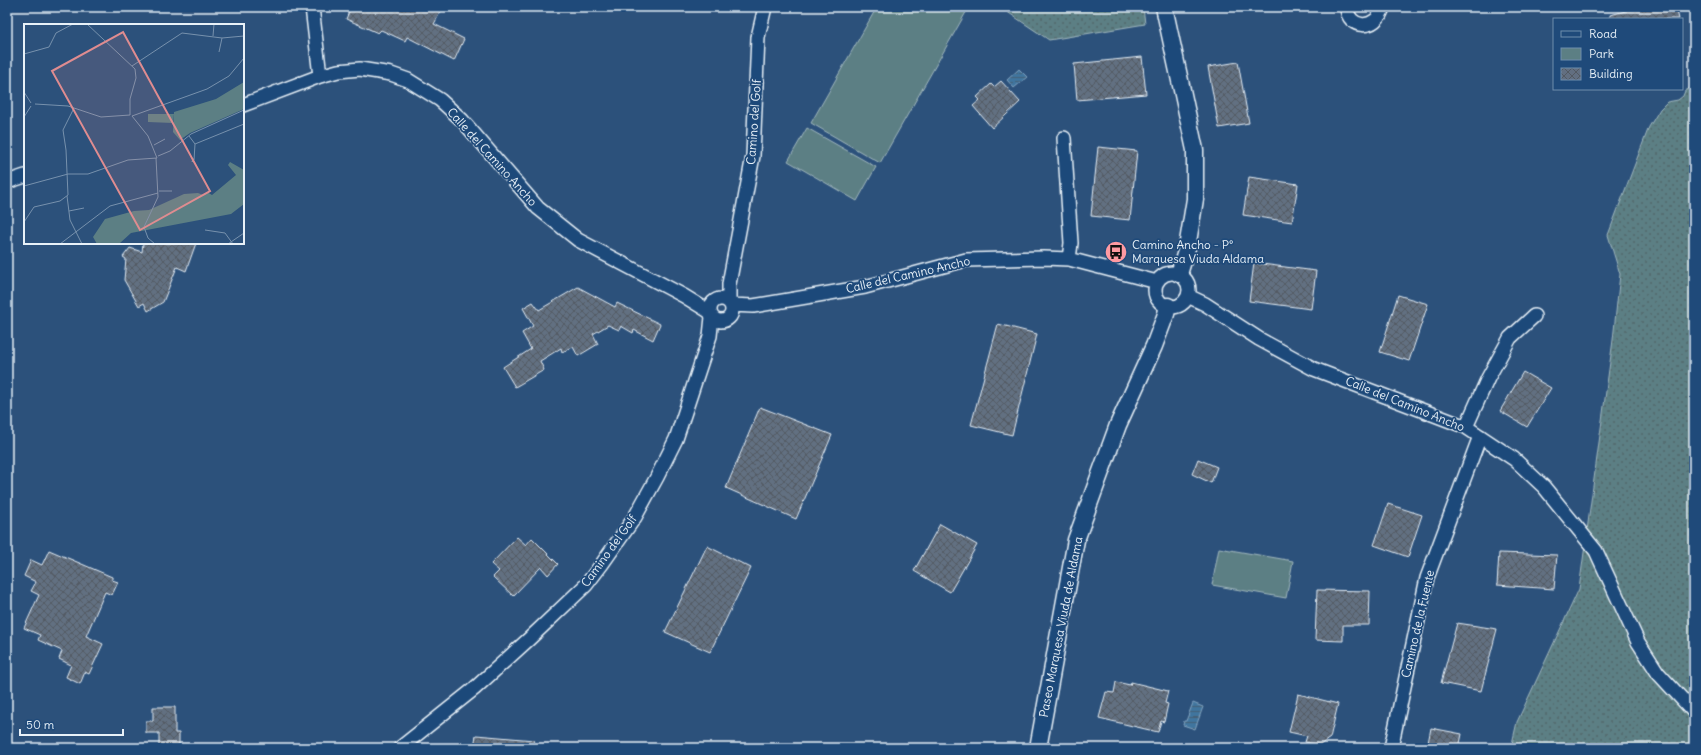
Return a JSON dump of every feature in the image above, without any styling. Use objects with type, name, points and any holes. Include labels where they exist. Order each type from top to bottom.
[{"type":"street","points":[[312,7],[320,76]]},
{"type":"street","name":"Camino del Golf","points":[[404,747],[474,689],[530,639],[586,585],[635,517],[676,439],[729,284],[753,156],[758,37],[765,7]]},
{"type":"street","points":[[1164,7],[1195,150],[1195,199],[1187,248],[1179,274]]},
{"type":"street","points":[[1347,7],[1350,18],[1357,24],[1367,25],[1375,22],[1381,15],[1383,7]]},
{"type":"street","name":"Calle del Camino Ancho","points":[[244,104],[338,71],[360,69],[391,74],[423,89],[440,100],[462,120],[538,208],[578,240],[684,296],[721,309],[753,306],[865,287],[966,260],[1044,258],[1069,260],[1157,282]]},
{"type":"street","points":[[1064,138],[1071,243],[1069,260]]},
{"type":"street","points":[[7,182],[24,176]]},
{"type":"street","points":[[1166,274],[1179,274],[1186,281],[1188,286],[1188,296],[1180,305],[1168,306],[1158,300],[1155,288],[1157,282],[1166,274]]},
{"type":"street","name":"Calle del Camino Ancho","points":[[1188,296],[1205,304],[1259,338],[1314,369],[1466,427],[1514,459],[1544,487],[1596,551],[1638,642],[1658,673],[1694,712]]},
{"type":"street","name":"Paseo Marquesa Viuda de Aldama","points":[[1038,748],[1076,540],[1118,425],[1154,346],[1168,306]]},
{"type":"street","points":[[1466,427],[1488,378],[1510,338],[1534,316]]},
{"type":"street","name":"Camino de la Fuente","points":[[1391,748],[1427,578],[1480,436]]},
{"type":"green space","points":[[877,7],[969,7],[880,163],[811,123]]},
{"type":"green space","points":[[1000,7],[1143,7],[1145,24],[1049,40]]},
{"type":"green space","points":[[1694,86],[1694,748],[1511,748],[1517,722],[1579,589],[1613,340],[1620,274],[1608,235],[1649,127],[1660,109],[1667,102],[1678,100],[1683,96],[1685,91]]},
{"type":"green space","points":[[807,128],[876,167],[857,201],[788,161]]},
{"type":"green space","points":[[1219,548],[1293,561],[1286,598],[1212,585]]},
{"type":"water","points":[[1019,69],[1027,77],[1014,88],[1007,80]]},
{"type":"water","points":[[1193,703],[1203,707],[1195,729],[1183,725]]},
{"type":"building","points":[[351,7],[443,7],[434,24],[464,39],[454,61],[407,37],[405,41],[381,30],[378,33],[346,19]]},
{"type":"building","points":[[1641,7],[1676,7],[1679,18],[1610,18],[1610,15]]},
{"type":"building","points":[[1142,57],[1146,94],[1077,100],[1074,64]]},
{"type":"building","points":[[1238,62],[1249,123],[1219,128],[1208,67]]},
{"type":"building","points":[[1001,81],[1020,102],[992,128],[973,106],[980,100],[977,97],[991,84],[994,87]]},
{"type":"building","points":[[1098,147],[1137,151],[1130,220],[1091,216]]},
{"type":"building","points":[[1249,177],[1298,184],[1292,222],[1243,215]]},
{"type":"building","points":[[143,244],[196,244],[186,271],[177,267],[163,302],[148,311],[144,303],[139,306],[124,280],[126,259],[123,257],[130,248],[142,252]]},
{"type":"building","points":[[1254,263],[1316,271],[1311,309],[1249,301]]},
{"type":"building","points":[[578,287],[615,307],[617,303],[660,324],[653,340],[634,330],[633,333],[621,326],[619,330],[608,325],[593,334],[598,344],[578,356],[573,347],[562,352],[561,348],[540,361],[544,370],[515,387],[503,367],[531,349],[522,333],[533,326],[523,308],[533,302],[539,310]]},
{"type":"building","points":[[1398,295],[1428,304],[1409,361],[1380,352]]},
{"type":"building","points":[[998,324],[1037,334],[1012,435],[971,425]]},
{"type":"building","points":[[1523,372],[1551,388],[1527,427],[1500,411]]},
{"type":"building","points":[[760,407],[832,435],[796,519],[726,488]]},
{"type":"building","points":[[1198,459],[1217,467],[1211,483],[1192,474]]},
{"type":"building","points":[[1388,504],[1422,515],[1408,557],[1374,545]]},
{"type":"building","points":[[940,524],[977,545],[950,592],[914,571]]},
{"type":"building","points":[[517,537],[526,545],[532,538],[558,564],[548,575],[541,567],[513,596],[493,577],[499,571],[491,564]]},
{"type":"building","points":[[707,546],[751,568],[710,652],[665,632]]},
{"type":"building","points":[[49,550],[112,577],[112,580],[118,582],[112,595],[105,592],[86,636],[103,644],[89,674],[85,672],[80,684],[66,677],[71,665],[59,659],[62,651],[38,640],[40,635],[24,628],[39,595],[31,591],[36,582],[24,576],[31,560],[42,565]]},
{"type":"building","points":[[1499,553],[1557,555],[1554,589],[1497,585]]},
{"type":"building","points":[[1317,590],[1370,591],[1369,625],[1343,625],[1343,641],[1315,640]]},
{"type":"building","points":[[1457,623],[1497,629],[1481,691],[1441,683]]},
{"type":"building","points":[[1116,682],[1130,685],[1131,682],[1168,691],[1165,703],[1168,704],[1164,722],[1161,721],[1158,732],[1099,718],[1106,692],[1114,693]]},
{"type":"building","points":[[1298,694],[1338,704],[1330,738],[1320,745],[1305,742],[1307,736],[1289,732]]},
{"type":"building","points":[[153,707],[175,707],[175,733],[179,733],[179,748],[159,748],[159,733],[146,733],[146,721],[153,721]]},
{"type":"building","points":[[1431,728],[1462,734],[1459,748],[1427,748]]},
{"type":"building","points":[[476,735],[534,740],[533,748],[474,748]]},
{"type":"place","name":"Camino Ancho - Pº Marquesa Viuda Aldama","points":[[1116,252]]}]
